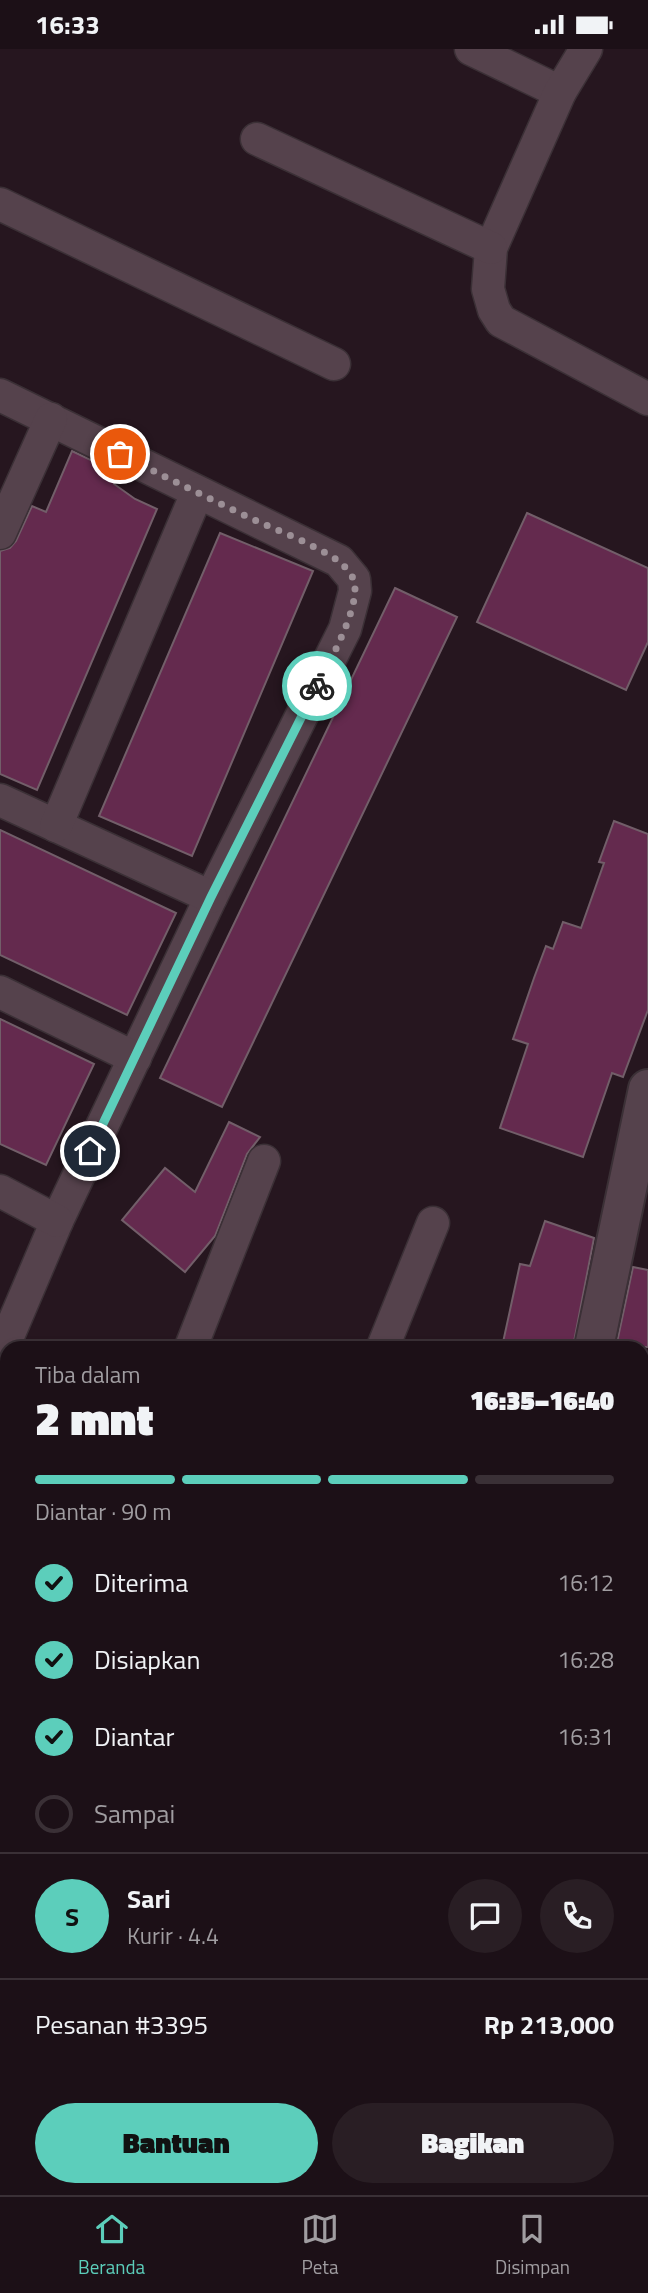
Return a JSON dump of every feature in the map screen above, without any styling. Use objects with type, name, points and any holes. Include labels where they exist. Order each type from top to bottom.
[{"type":"street","points":[[471,49],[560,92]]},
{"type":"street","points":[[586,49],[560,92],[491,248],[488,289],[494,310],[501,321],[648,399]]},
{"type":"street","points":[[257,139],[491,248]]},
{"type":"street","points":[[0,204],[334,364]]},
{"type":"street","points":[[0,395],[340,561],[354,579],[355,591],[345,629],[211,897],[57,1221],[6,1341]]},
{"type":"street","points":[[0,533],[51,419]]},
{"type":"street","points":[[56,826],[197,493]]},
{"type":"street","points":[[0,800],[211,897]]},
{"type":"street","points":[[0,992],[135,1058]]},
{"type":"street","points":[[595,1341],[648,1089]]},
{"type":"street","points":[[193,1341],[264,1161]]},
{"type":"street","points":[[0,1191],[57,1221]]},
{"type":"street","points":[[385,1341],[433,1223]]},
{"type":"building","points":[[72,451],[118,473],[114,484],[135,499],[157,509],[37,790],[0,774],[0,551],[10,548],[16,541],[32,506],[46,512]]},
{"type":"building","points":[[527,513],[648,568],[648,642],[626,690],[477,622]]},
{"type":"building","points":[[220,533],[313,571],[192,856],[99,816]]},
{"type":"building","points":[[395,588],[457,617],[222,1107],[160,1078]]},
{"type":"building","points":[[614,821],[648,834],[648,1010],[623,1077],[612,1073],[583,1157],[500,1128],[528,1044],[513,1039],[534,978],[546,946],[553,949],[563,922],[581,928],[604,863],[599,862]]},
{"type":"building","points":[[0,830],[176,913],[127,1015],[0,955]]},
{"type":"building","points":[[0,1019],[94,1064],[46,1165],[0,1144]]},
{"type":"building","points":[[229,1122],[260,1137],[247,1154],[215,1236],[185,1272],[122,1220],[165,1168],[195,1192]]},
{"type":"building","points":[[545,1221],[594,1238],[574,1341],[503,1341],[520,1264],[530,1266]]},
{"type":"building","points":[[633,1267],[648,1270],[648,1341],[617,1341]]},
{"type":"way so far","points":[[120,454],[340,561],[354,579],[355,591],[345,629],[317,686]]},
{"type":"route","points":[[90,1151],[211,897],[317,686]]}]
